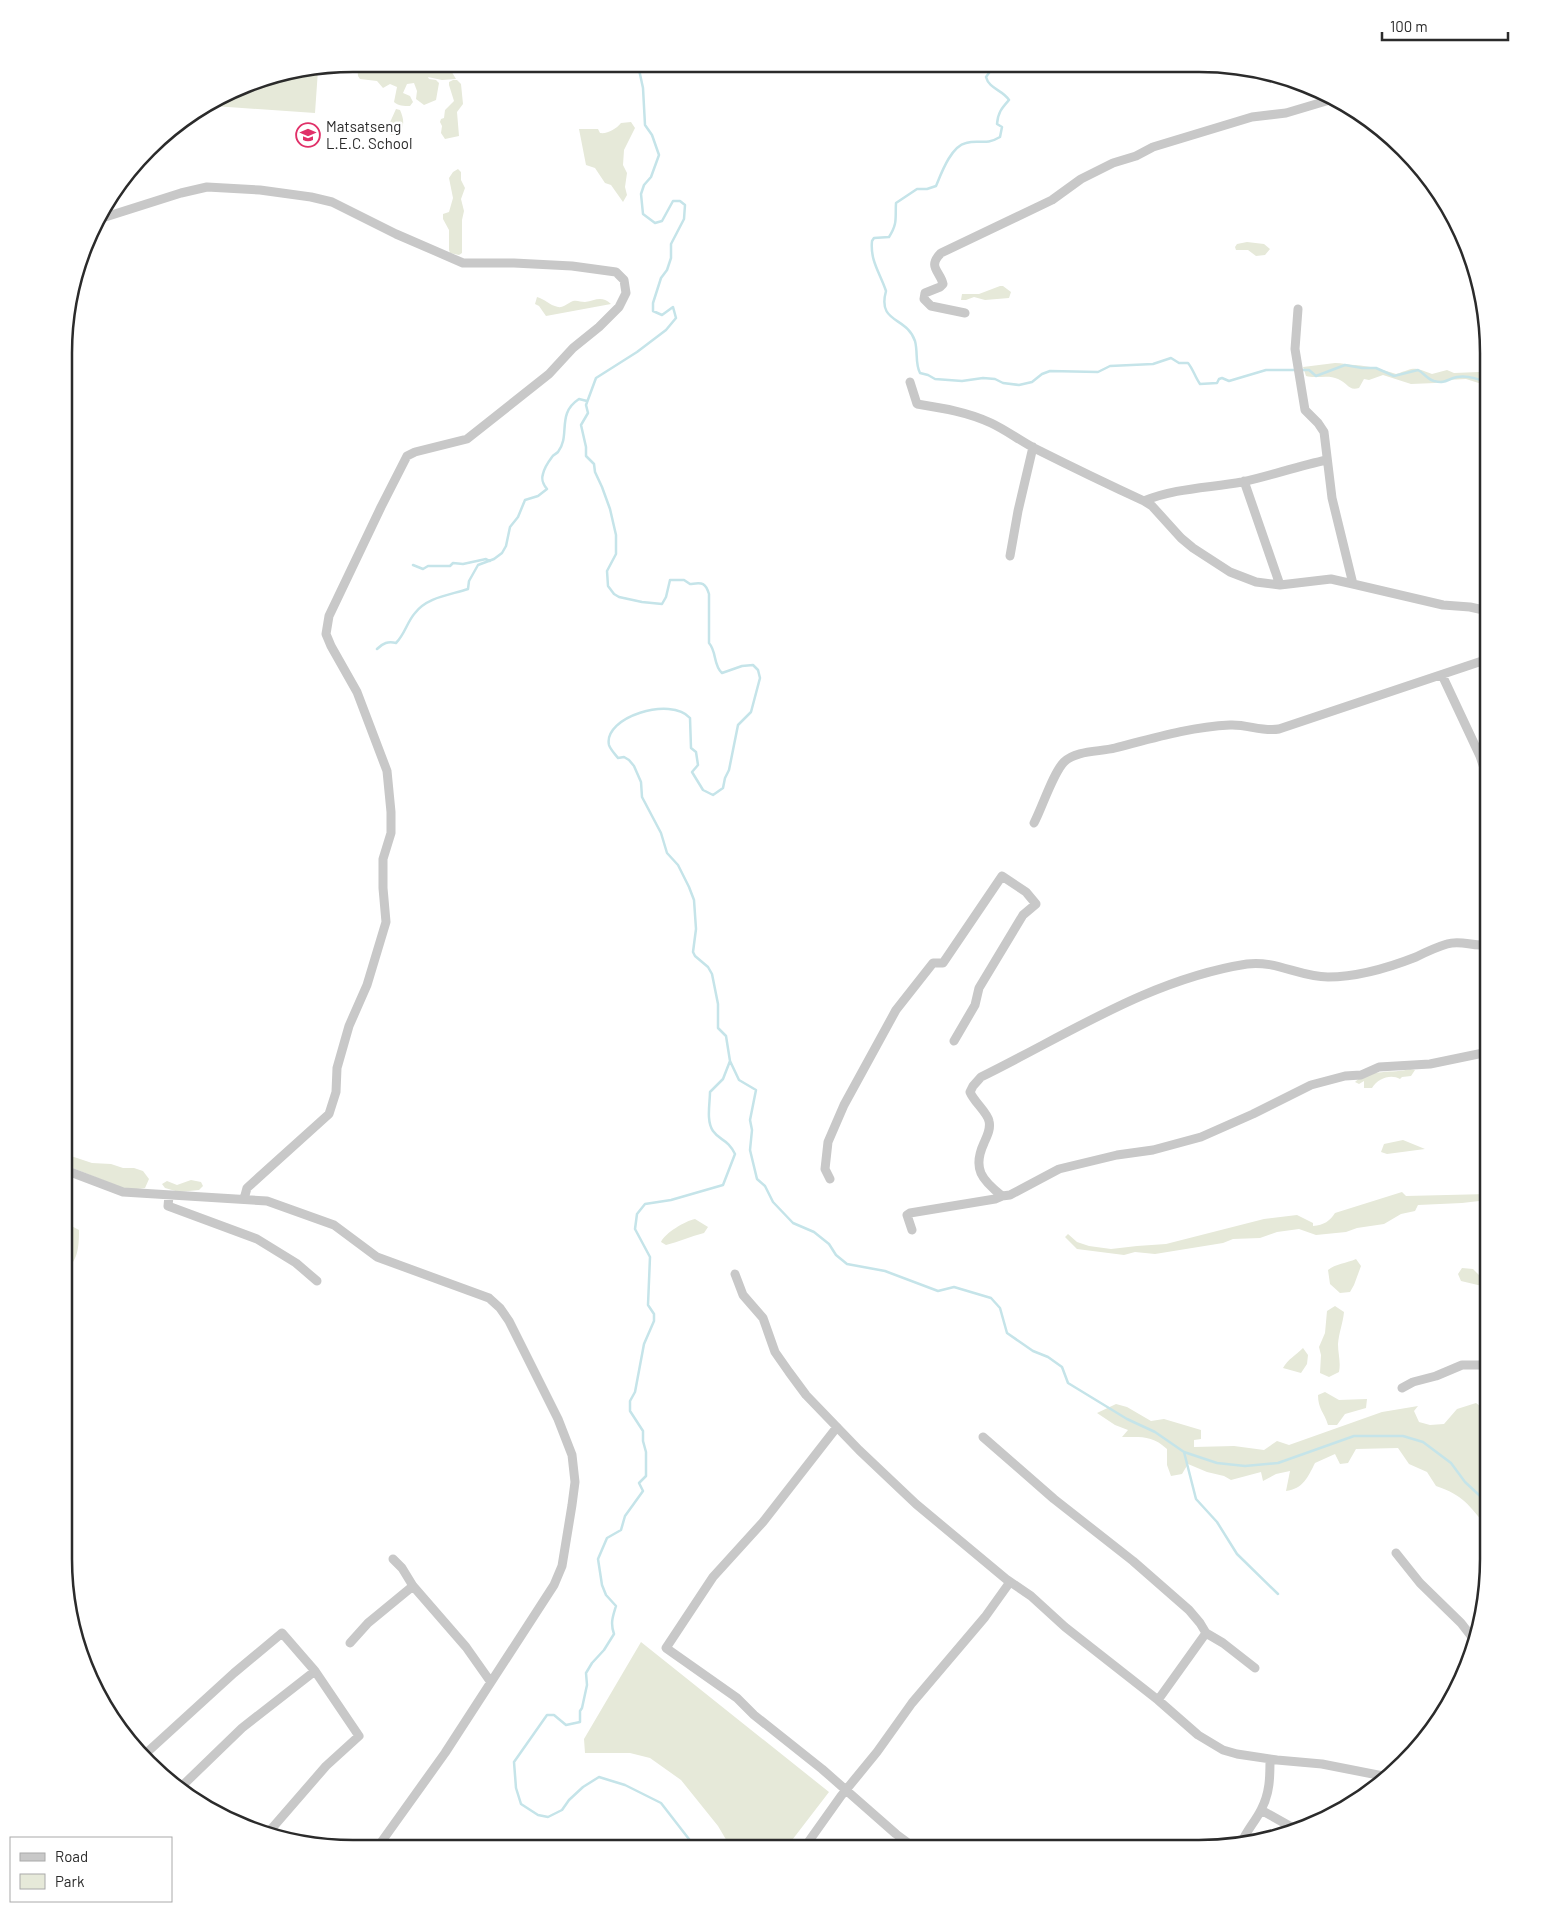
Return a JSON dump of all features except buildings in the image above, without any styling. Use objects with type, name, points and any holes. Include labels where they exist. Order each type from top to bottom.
[{"type":"street","points":[[965,313],[931,306],[924,299],[925,294],[940,288],[943,284],[935,267],[936,258],[941,253],[1052,200],[1081,179],[1113,163],[1234,122],[1252,117],[1286,113],[1323,102]]},
{"type":"street","points":[[109,216],[206,187],[260,190],[311,197],[332,202],[396,234],[463,262],[563,266],[616,272],[624,280],[626,292],[619,307],[599,327],[573,348],[549,374],[467,439],[415,452],[407,456],[329,616],[326,634],[357,692],[387,771],[391,812],[390,833],[383,859],[386,922],[367,985],[348,1026],[336,1068],[336,1092],[329,1114],[247,1188],[244,1199]]},
{"type":"street","points":[[1298,309],[1295,341],[1296,357],[1305,410],[1318,422],[1324,432],[1332,498],[1353,584]]},
{"type":"street","points":[[910,382],[917,404],[956,410],[990,422],[1034,447],[1118,490],[1144,501],[1152,506],[1181,538],[1210,560],[1230,572],[1256,582],[1280,585],[1332,579],[1442,605],[1480,610]]},
{"type":"street","points":[[1010,556],[1018,511],[1034,447]]},
{"type":"street","points":[[1144,501],[1163,493],[1211,488],[1327,460]]},
{"type":"street","points":[[1244,481],[1280,585]]},
{"type":"street","points":[[1034,823],[1058,770],[1068,758],[1113,749],[1161,735],[1199,728],[1232,725],[1248,726],[1268,731],[1278,729],[1297,721],[1480,662]]},
{"type":"street","points":[[1442,675],[1480,746]]},
{"type":"street","points":[[830,1179],[825,1169],[828,1142],[844,1105],[891,1018],[933,963],[943,963],[1002,876],[1026,892],[1036,904],[1023,915],[979,988],[975,1005],[954,1041]]},
{"type":"street","points":[[1002,1196],[989,1185],[982,1175],[978,1162],[989,1129],[989,1119],[973,1100],[970,1092],[972,1086],[981,1077],[1132,999],[1167,984],[1214,971],[1248,964],[1264,963],[1306,975],[1348,976],[1384,968],[1447,944],[1460,942],[1471,946],[1480,945]]},
{"type":"street","points":[[912,1230],[907,1216],[910,1212],[995,1199],[1010,1195],[1059,1169],[1110,1156],[1153,1150],[1201,1136],[1246,1117],[1311,1085],[1345,1076],[1361,1075],[1379,1067],[1416,1066],[1480,1054]]},
{"type":"street","points":[[72,1173],[123,1192],[267,1201],[334,1225],[377,1257],[489,1298],[500,1308],[509,1321],[558,1419],[572,1455],[574,1482],[562,1566],[554,1585],[524,1633],[490,1681],[445,1753],[383,1840]]},
{"type":"street","points":[[169,1196],[168,1206],[257,1239],[296,1264],[317,1281]]},
{"type":"street","points":[[735,1274],[742,1295],[764,1318],[774,1352],[806,1394],[858,1450],[916,1504],[1010,1582],[1031,1596],[1065,1627],[1158,1700],[1198,1735],[1223,1750],[1270,1759],[1322,1764],[1377,1775]]},
{"type":"street","points":[[1402,1388],[1413,1382],[1436,1376],[1462,1365],[1480,1365]]},
{"type":"street","points":[[837,1427],[763,1522],[713,1577],[666,1648],[737,1698],[904,1840]]},
{"type":"street","points":[[983,1436],[1054,1499],[1133,1561],[1189,1610],[1206,1633],[1223,1643],[1255,1668]]},
{"type":"street","points":[[1396,1553],[1420,1583],[1469,1634]]},
{"type":"street","points":[[394,1559],[413,1586],[466,1647],[490,1681]]},
{"type":"street","points":[[810,1840],[912,1703],[985,1617],[1010,1582]]},
{"type":"street","points":[[350,1643],[368,1623],[413,1586]]},
{"type":"street","points":[[149,1751],[234,1673],[282,1633],[315,1671],[359,1736],[326,1766],[273,1828]]},
{"type":"street","points":[[1158,1700],[1206,1633]]},
{"type":"street","points":[[185,1783],[242,1728],[315,1671]]},
{"type":"street","points":[[1245,1835],[1261,1810],[1270,1785],[1270,1759]]},
{"type":"street","points":[[1261,1810],[1288,1825]]},
{"type":"green space","points":[[358,72],[452,72],[456,79],[442,80],[428,77],[439,83],[436,100],[424,105],[416,99],[417,91],[414,83],[407,84],[403,93],[410,96],[413,102],[410,106],[394,102],[397,87],[390,84],[383,88],[377,81],[360,79]]},
{"type":"green space","points":[[318,75],[315,113],[220,106],[263,87]]},
{"type":"green space","points":[[457,80],[461,84],[463,104],[457,112],[459,136],[445,139],[441,133],[442,126],[440,122],[444,118],[445,110],[454,101],[449,85],[449,82]]},
{"type":"green space","points":[[396,109],[400,110],[403,125],[400,131],[394,135],[389,134],[387,129]]},
{"type":"green space","points":[[631,122],[635,128],[624,150],[623,165],[627,173],[625,187],[627,195],[623,202],[611,185],[605,183],[595,168],[586,165],[579,129],[598,129],[600,133],[606,133],[612,131],[621,123]]},
{"type":"green space","points":[[458,169],[461,172],[461,180],[465,188],[461,199],[464,211],[462,220],[462,253],[459,255],[450,253],[449,230],[443,219],[443,214],[449,212],[453,198],[449,178]]},
{"type":"green space","points":[[1247,242],[1264,244],[1270,249],[1265,255],[1256,256],[1248,250],[1236,250],[1237,244]]},
{"type":"green space","points":[[1000,286],[1011,292],[1009,298],[985,300],[974,297],[961,300],[962,294],[979,294]]},
{"type":"green space","points":[[537,297],[558,307],[573,301],[585,302],[598,299],[611,304],[546,316],[539,306],[535,304]]},
{"type":"green space","points":[[1335,363],[1371,367],[1396,374],[1410,369],[1432,374],[1447,370],[1454,373],[1479,372],[1480,383],[1466,379],[1411,384],[1383,375],[1369,380],[1364,379],[1359,388],[1355,389],[1334,378],[1306,376],[1303,367]]},
{"type":"green space","points":[[1415,1070],[1411,1076],[1400,1079],[1393,1077],[1385,1078],[1372,1088],[1364,1088],[1364,1081],[1359,1084],[1355,1082],[1375,1073]]},
{"type":"green space","points":[[1403,1140],[1425,1149],[1387,1154],[1381,1152],[1384,1144]]},
{"type":"green space","points":[[72,1156],[92,1163],[111,1164],[143,1171],[149,1179],[145,1188],[128,1190],[72,1168]]},
{"type":"green space","points":[[191,1180],[201,1182],[203,1186],[199,1190],[179,1192],[165,1188],[162,1184],[167,1181],[177,1185]]},
{"type":"green space","points":[[1402,1192],[1406,1196],[1480,1194],[1480,1201],[1418,1205],[1415,1211],[1401,1214],[1384,1224],[1357,1228],[1346,1232],[1316,1235],[1299,1229],[1277,1232],[1260,1238],[1233,1239],[1223,1243],[1155,1254],[1135,1252],[1124,1255],[1077,1249],[1065,1237],[1068,1234],[1077,1242],[1111,1249],[1166,1244],[1264,1219],[1297,1215],[1313,1223],[1313,1226],[1320,1225],[1335,1213]]},
{"type":"green space","points":[[695,1219],[708,1227],[704,1233],[666,1245],[661,1242],[676,1228]]},
{"type":"green space","points":[[72,1226],[79,1230],[79,1243],[75,1259],[72,1263]]},
{"type":"green space","points":[[1356,1259],[1361,1266],[1354,1285],[1350,1292],[1340,1293],[1330,1284],[1328,1270],[1334,1266]]},
{"type":"green space","points":[[1462,1268],[1473,1269],[1480,1276],[1480,1286],[1461,1281],[1458,1274]]},
{"type":"green space","points":[[1335,1306],[1344,1312],[1338,1344],[1340,1368],[1339,1372],[1329,1377],[1320,1373],[1321,1355],[1319,1347],[1325,1333],[1327,1311]]},
{"type":"green space","points":[[1303,1348],[1308,1355],[1307,1364],[1301,1373],[1283,1368],[1289,1360]]},
{"type":"green space","points":[[1325,1392],[1339,1400],[1367,1399],[1366,1408],[1345,1414],[1337,1425],[1328,1425],[1318,1400],[1318,1395]]},
{"type":"green space","points":[[1476,1403],[1480,1406],[1480,1519],[1460,1498],[1436,1486],[1427,1472],[1409,1464],[1398,1448],[1356,1449],[1348,1463],[1340,1464],[1335,1454],[1315,1463],[1301,1485],[1286,1491],[1290,1471],[1276,1474],[1263,1481],[1261,1472],[1231,1480],[1188,1464],[1182,1474],[1171,1476],[1167,1465],[1167,1449],[1162,1444],[1141,1437],[1122,1437],[1128,1430],[1115,1425],[1097,1413],[1116,1404],[1127,1407],[1151,1421],[1164,1419],[1201,1430],[1201,1439],[1194,1440],[1194,1447],[1234,1446],[1264,1450],[1277,1441],[1289,1445],[1382,1412],[1418,1406],[1414,1411],[1419,1422],[1430,1425],[1444,1424],[1457,1409]]},
{"type":"green space","points":[[641,1642],[829,1792],[792,1840],[726,1840],[718,1826],[681,1780],[650,1758],[630,1753],[585,1753],[584,1739]]},
{"type":"waterway","points":[[640,72],[643,88],[645,125],[652,135],[659,155],[651,177],[644,185],[641,194],[643,214],[655,223],[662,221],[673,201],[680,201],[685,205],[684,219],[671,244],[671,258],[667,270],[661,278],[653,303],[653,311],[662,315],[673,307],[676,318],[666,330],[637,352],[596,378],[586,405],[588,413],[581,425],[586,456],[594,464],[595,472],[610,509],[616,535],[616,554],[607,571],[608,586],[619,597],[662,604],[666,597],[670,580],[684,580],[690,584],[700,583],[704,585],[709,594],[709,643],[719,670],[722,673],[742,666],[753,665],[758,670],[760,678],[751,712],[738,725],[729,770],[723,788],[713,795],[703,790],[692,772],[698,765],[696,752],[691,748],[690,718],[681,712],[668,709],[654,709],[627,718],[616,726],[610,735],[609,745],[618,758],[624,757],[634,766],[641,782],[642,797],[661,833],[667,853],[678,865],[694,900],[696,929],[693,952],[708,967],[712,974],[718,1004],[718,1028],[726,1036],[730,1061],[739,1080],[756,1090],[750,1120],[752,1130],[750,1150],[757,1179],[765,1186],[773,1202],[793,1223],[814,1232],[829,1244],[836,1255],[847,1264],[885,1271],[938,1291],[954,1287],[991,1298],[1000,1308],[1007,1333],[1033,1351],[1048,1357],[1062,1367],[1068,1383],[1127,1419],[1155,1432],[1184,1452],[1217,1463],[1245,1466],[1278,1463],[1354,1436],[1403,1436],[1423,1442],[1451,1463],[1465,1482],[1480,1496]]},
{"type":"waterway","points":[[990,72],[986,77],[990,84],[1009,100],[998,116],[997,124],[1002,127],[1000,137],[986,142],[966,143],[956,149],[947,161],[936,186],[927,189],[917,189],[896,203],[895,224],[889,237],[874,238],[872,241],[872,255],[886,291],[884,302],[886,309],[889,315],[911,333],[915,341],[920,373],[935,379],[962,381],[983,378],[1019,385],[1032,382],[1042,374],[1050,371],[1098,372],[1110,366],[1153,364],[1171,358],[1179,363],[1188,363],[1200,384],[1217,383],[1222,378],[1229,381],[1266,370],[1309,370],[1316,376],[1345,365],[1376,368],[1394,376],[1418,370],[1429,379],[1438,382],[1444,382],[1457,377],[1480,380]]},
{"type":"waterway","points":[[377,649],[386,643],[396,643],[412,617],[426,603],[439,597],[468,589],[469,581],[478,565],[494,559],[502,553],[506,546],[510,527],[518,517],[525,500],[538,496],[547,489],[543,482],[543,474],[545,467],[562,445],[568,411],[579,399],[587,401]]},
{"type":"waterway","points":[[413,565],[423,569],[428,566],[450,566],[453,563],[463,564],[486,559],[490,561]]},
{"type":"waterway","points":[[690,1840],[661,1803],[625,1785],[599,1777],[583,1787],[569,1800],[562,1810],[548,1817],[538,1815],[521,1804],[516,1788],[514,1762],[547,1715],[554,1715],[566,1725],[580,1722],[580,1711],[587,1685],[586,1673],[614,1634],[612,1623],[616,1606],[606,1595],[602,1585],[598,1559],[607,1538],[621,1530],[625,1516],[643,1491],[639,1483],[646,1476],[646,1452],[643,1431],[630,1411],[630,1401],[635,1392],[644,1344],[654,1321],[654,1314],[648,1305],[650,1257],[635,1229],[637,1214],[645,1204],[671,1200],[723,1185],[735,1154],[730,1145],[713,1131],[709,1117],[709,1107],[710,1092],[723,1079],[730,1061]]},
{"type":"waterway","points":[[1184,1452],[1196,1499],[1217,1522],[1237,1554],[1278,1594]]},
{"type":"place","name":"Matsatseng L.E.C. School","points":[[308,135]]}]
